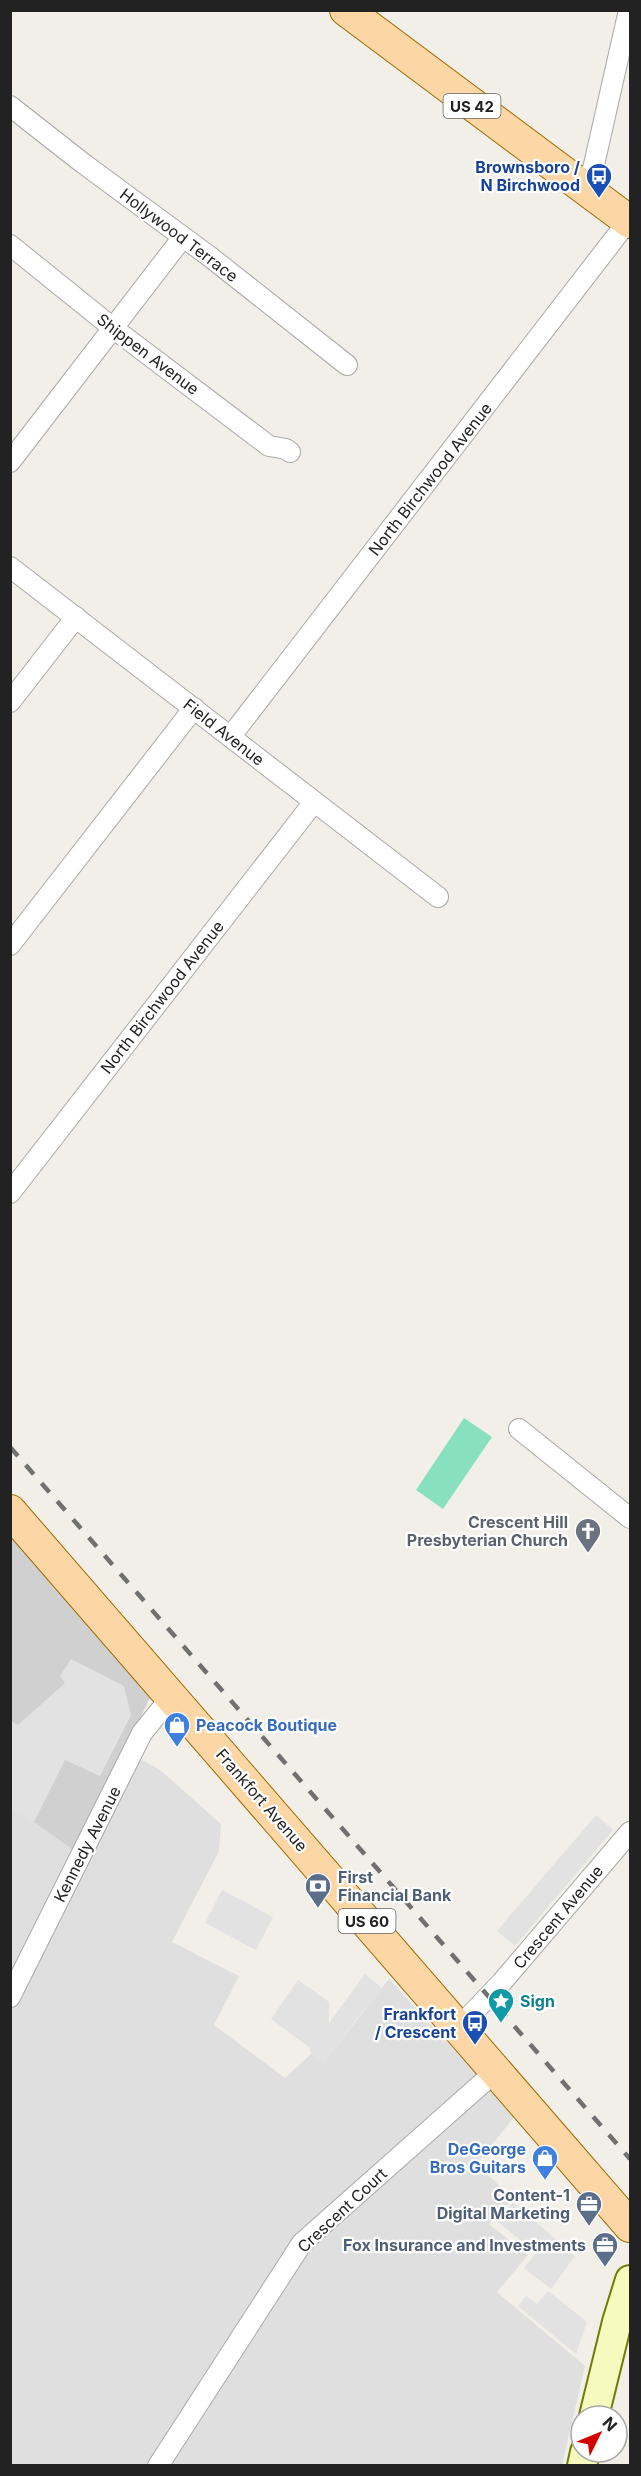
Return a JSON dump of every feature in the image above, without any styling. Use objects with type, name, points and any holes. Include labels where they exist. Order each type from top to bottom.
[{"type":"main road","name":"US 42","points":[[346,10],[535,154],[629,222]]},
{"type":"main road","name":"Frankfort Avenue","points":[[10,1511],[630,2226]]},
{"type":"street","points":[[582,186],[593,169],[629,10]]},
{"type":"street","name":"Hollywood Terrace","points":[[10,106],[347,365]]},
{"type":"street","name":"North Birchwood Avenue","points":[[231,736],[629,222]]},
{"type":"street","points":[[10,462],[183,237]]},
{"type":"street","name":"Shippen Avenue","points":[[10,245],[113,328],[269,446],[290,452]]},
{"type":"street","name":"Field Avenue","points":[[10,567],[438,897]]},
{"type":"street","points":[[10,702],[76,617]]},
{"type":"street","points":[[10,945],[194,708]]},
{"type":"street","name":"North Birchwood Avenue","points":[[10,1193],[314,802]]},
{"type":"street","points":[[519,1429],[630,1518]]},
{"type":"street","name":"Kennedy Avenue","points":[[10,1997],[142,1733],[172,1696]]},
{"type":"street","name":"Crescent Avenue","points":[[459,2027],[502,1982],[630,1832]]},
{"type":"street","name":"Crescent Court","points":[[158,2466],[302,2243],[496,2071]]},
{"type":"street","points":[[597,2404],[630,2280]]},
{"type":"shaded area","points":[[10,1535],[151,1695],[78,1853],[34,1822],[11,1810]]},
{"type":"shaded area","points":[[71,1659],[124,1686],[131,1715],[100,1776],[65,1760],[34,1822],[11,1810],[11,1721],[18,1725],[65,1683],[60,1676]]},
{"type":"shaded area","points":[[138,1758],[159,1769],[221,1824],[219,1851],[172,1942],[239,1976],[214,2025],[285,2078],[311,2054],[324,2062],[389,1979],[515,2116],[476,2164],[513,2198],[489,2224],[528,2255],[497,2292],[585,2366],[576,2404],[569,2404],[569,2435],[562,2465],[11,2465],[10,1810],[34,1822]]},
{"type":"shaded area","points":[[596,1815],[613,1830],[515,1946],[497,1931]]},
{"type":"shaded area","points":[[222,1890],[273,1917],[256,1950],[205,1923]]},
{"type":"shaded area","points":[[365,1974],[383,1989],[358,2017],[324,2063],[311,2054],[309,2047],[271,2019],[298,1980],[329,2002],[329,2023]]},
{"type":"shaded area","points":[[513,2202],[575,2256],[551,2289],[524,2268],[536,2253],[497,2221]]},
{"type":"shaded area","points":[[548,2291],[587,2322],[576,2354],[518,2306],[526,2296],[537,2304]]},
{"type":"green space","points":[[464,1418],[492,1437],[443,1509],[416,1490]]},
{"type":"railway","points":[[10,1447],[630,2159]]},
{"type":"place","name":"Brownsboro / N Birchwood","points":[[599,199]]},
{"type":"place","name":"Crescent Hill Presbyterian Church","points":[[588,1554]]},
{"type":"place","name":"Peacock Boutique","points":[[177,1748]]},
{"type":"place","name":"First Financial Bank","points":[[318,1909]]},
{"type":"place","name":"Sign","points":[[501,2024]]},
{"type":"place","name":"Frankfort / Crescent","points":[[475,2046]]},
{"type":"place","name":"DeGeorge Bros Guitars","points":[[545,2181]]},
{"type":"place","name":"Content-1 Digital Marketing","points":[[589,2227]]},
{"type":"place","name":"Fox Insurance and Investments","points":[[605,2268]]}]
